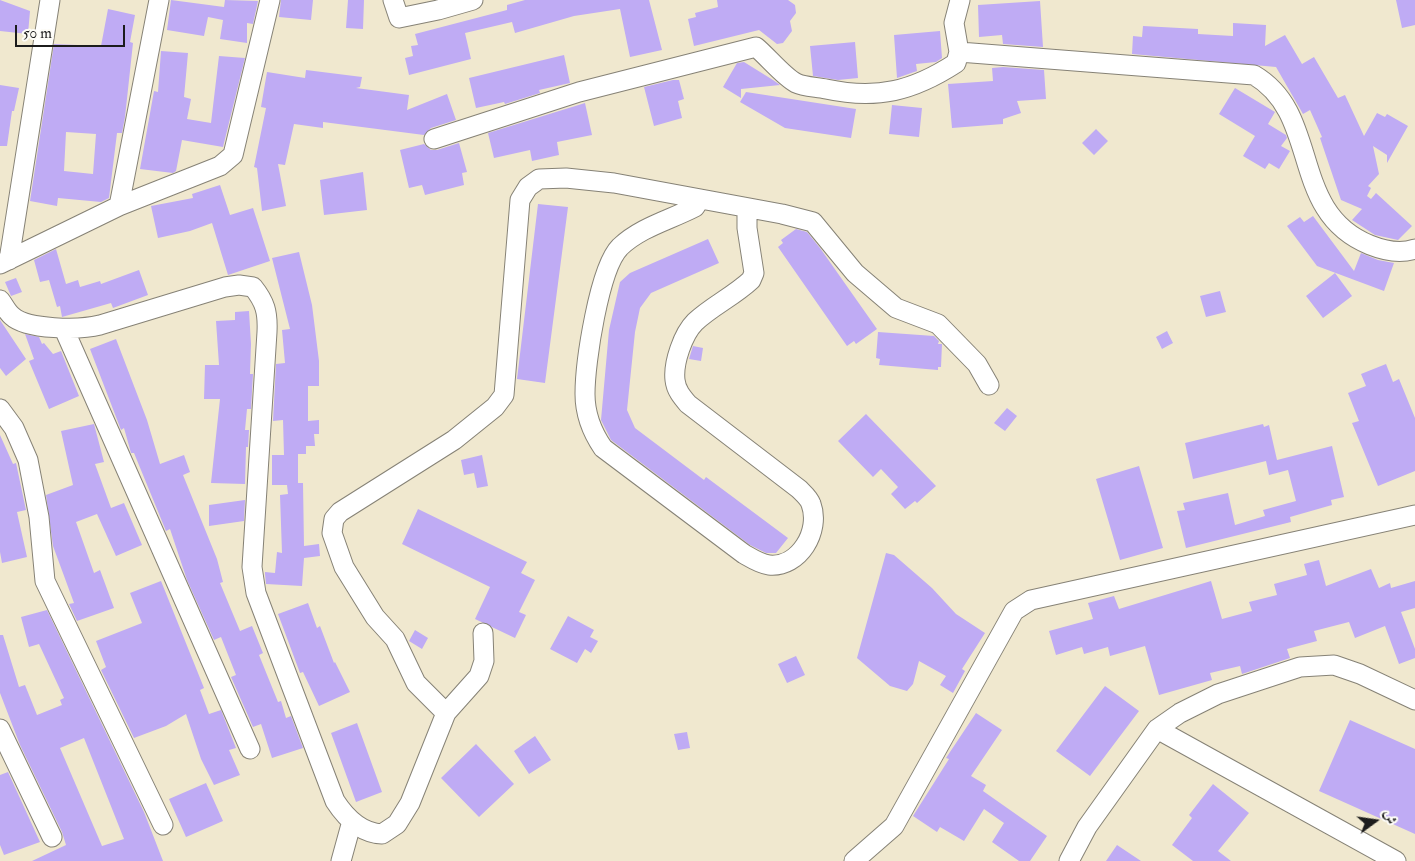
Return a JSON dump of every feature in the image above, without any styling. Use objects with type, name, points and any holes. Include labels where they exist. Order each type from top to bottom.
[{"type":"street","points":[[4,262],[50,0]]},
{"type":"street","points":[[119,206],[159,0]]},
{"type":"street","points":[[4,262],[119,206],[220,166],[233,156],[270,0]]},
{"type":"street","points":[[393,0],[399,18],[473,0]]},
{"type":"street","points":[[434,139],[579,92],[756,47],[796,83],[838,92],[873,95],[910,88],[934,77],[956,63],[959,52],[954,23],[960,0]]},
{"type":"street","points":[[959,52],[1254,75],[1266,82],[1280,95],[1289,112],[1322,205],[1336,224],[1348,234],[1375,247],[1388,251],[1406,252],[1415,249]]},
{"type":"street","points":[[446,713],[416,683],[395,639],[375,617],[344,567],[332,533],[334,519],[340,512],[473,426],[495,407],[504,395],[520,200],[528,187],[540,179],[566,178],[614,183],[813,222],[855,272],[896,308],[938,324],[977,364],[989,385]]},
{"type":"street","points":[[700,199],[695,207],[634,236],[620,247],[611,259],[599,295],[585,394],[588,417],[594,434],[603,448],[744,554],[770,565],[789,561],[799,554],[806,545],[812,530],[814,516],[811,504],[799,489],[688,404],[679,393],[675,380],[676,366],[683,344],[693,324],[751,280],[754,273],[747,228],[747,208]]},
{"type":"street","points":[[0,300],[12,317],[24,322],[64,329],[83,329],[100,325],[210,290],[239,284],[253,287],[264,301],[268,312],[252,567],[263,611],[335,801],[343,814],[362,829],[382,834],[397,824],[410,803],[446,713],[478,676],[484,661],[483,633]]},
{"type":"street","points":[[64,329],[250,749]]},
{"type":"street","points":[[0,409],[14,428],[28,460],[39,517],[45,581],[163,825]]},
{"type":"street","points":[[854,861],[894,826],[1014,611],[1031,600],[1415,515]]},
{"type":"street","points":[[1068,861],[1087,827],[1157,729],[1180,713],[1218,694],[1300,667],[1334,666],[1360,674],[1415,700]]},
{"type":"street","points":[[0,729],[52,837]]},
{"type":"street","points":[[1157,729],[1396,861]]},
{"type":"street","points":[[341,861],[352,821]]},
{"type":"building","points":[[0,0],[30,11],[28,34],[0,31]]},
{"type":"building","points":[[171,0],[224,7],[225,0],[258,1],[253,24],[247,23],[247,43],[220,39],[223,20],[208,17],[204,36],[167,30]]},
{"type":"building","points":[[281,0],[313,0],[311,20],[279,17]]},
{"type":"building","points":[[348,0],[364,0],[363,29],[346,28]]},
{"type":"building","points":[[525,0],[649,0],[662,50],[630,57],[620,9],[574,16],[515,33],[512,22],[465,33],[471,59],[409,75],[405,58],[413,56],[411,46],[418,45],[415,34],[507,10],[507,5]]},
{"type":"building","points":[[717,0],[788,0],[795,5],[796,13],[790,21],[792,31],[783,43],[777,44],[759,30],[694,46],[688,19],[696,17],[695,13],[718,7]]},
{"type":"building","points":[[1396,0],[1415,0],[1415,25],[1402,28]]},
{"type":"building","points":[[1040,1],[1043,47],[1003,44],[1002,35],[979,37],[978,5]]},
{"type":"building","points":[[108,9],[135,15],[130,42],[133,43],[125,117],[122,133],[117,133],[109,198],[101,202],[58,198],[57,206],[30,201],[54,44],[101,46]],"holes":[[[66,132],[96,134],[93,174],[64,171]]]},
{"type":"building","points":[[1233,23],[1266,25],[1265,46],[1285,35],[1302,64],[1314,57],[1338,98],[1345,95],[1364,136],[1377,113],[1385,117],[1387,114],[1408,126],[1387,163],[1387,155],[1373,146],[1379,174],[1368,186],[1371,188],[1367,196],[1371,199],[1376,193],[1412,226],[1398,240],[1375,235],[1352,220],[1362,209],[1341,200],[1320,138],[1322,137],[1310,110],[1303,114],[1276,67],[1132,54],[1133,36],[1142,37],[1143,26],[1198,29],[1198,34],[1233,36]]},
{"type":"building","points":[[940,31],[942,58],[936,62],[916,64],[917,71],[897,78],[894,35]]},
{"type":"building","points":[[855,42],[858,78],[838,80],[813,76],[810,46]]},
{"type":"building","points":[[161,51],[188,53],[184,97],[191,99],[187,119],[211,123],[219,56],[245,58],[223,147],[182,140],[176,171],[173,173],[140,169],[154,91],[158,92]]},
{"type":"building","points":[[564,55],[570,83],[539,90],[540,93],[505,104],[504,102],[476,108],[469,78]]},
{"type":"building","points":[[744,62],[780,85],[741,89],[741,98],[723,87],[737,63]]},
{"type":"building","points":[[992,68],[1044,70],[1046,99],[1017,101],[1021,113],[1003,119],[1003,124],[952,128],[948,84],[993,81]]},
{"type":"building","points":[[306,70],[362,77],[360,87],[356,88],[409,95],[407,110],[447,94],[456,120],[431,128],[424,135],[323,122],[323,128],[294,124],[285,165],[278,164],[286,206],[262,211],[257,168],[254,167],[266,108],[261,107],[267,72],[305,78]]},
{"type":"building","points":[[679,80],[684,99],[678,101],[682,118],[654,126],[644,87]]},
{"type":"building","points":[[0,85],[19,88],[14,111],[12,111],[7,146],[0,146]]},
{"type":"building","points":[[1235,88],[1275,112],[1268,124],[1286,135],[1287,138],[1281,146],[1290,151],[1279,169],[1269,163],[1265,169],[1243,156],[1255,136],[1219,114]]},
{"type":"building","points":[[746,92],[856,109],[851,138],[785,128],[740,102]]},
{"type":"building","points":[[585,103],[592,135],[557,142],[559,155],[532,161],[530,150],[494,158],[488,133]]},
{"type":"building","points":[[892,105],[922,108],[919,137],[889,134]]},
{"type":"building","points":[[1096,129],[1108,141],[1094,155],[1082,143]]},
{"type":"building","points":[[459,143],[467,172],[462,173],[464,185],[425,195],[422,185],[409,188],[400,150],[424,144],[431,150],[437,150]]},
{"type":"building","points":[[363,172],[367,210],[324,215],[320,180]]},
{"type":"building","points":[[220,185],[230,215],[253,208],[270,261],[228,275],[212,223],[190,231],[158,238],[151,206],[193,198],[192,194]]},
{"type":"building","points":[[538,204],[568,207],[545,383],[517,379]]},
{"type":"building","points":[[1313,216],[1354,271],[1361,253],[1378,260],[1394,263],[1384,291],[1317,266],[1287,226],[1300,217],[1304,222]]},
{"type":"building","points":[[796,229],[807,232],[820,248],[877,329],[856,344],[854,341],[847,346],[778,247],[783,243],[781,240]]},
{"type":"building","points":[[708,239],[719,263],[651,293],[640,308],[635,332],[627,410],[635,428],[704,480],[706,477],[788,538],[776,553],[766,553],[750,545],[611,440],[601,420],[609,330],[620,282],[630,273]]},
{"type":"building","points":[[56,249],[66,284],[78,280],[80,287],[100,281],[101,284],[139,270],[148,295],[113,308],[111,303],[62,317],[60,306],[57,307],[49,280],[40,282],[34,260]]},
{"type":"building","points":[[299,252],[312,305],[319,361],[319,386],[308,386],[308,421],[319,420],[319,434],[314,434],[315,446],[306,446],[306,454],[298,454],[298,483],[303,483],[304,546],[319,544],[320,556],[304,558],[302,586],[266,584],[265,574],[265,572],[275,573],[277,552],[282,553],[280,495],[288,494],[287,485],[272,485],[272,455],[284,455],[283,420],[273,421],[276,364],[285,363],[282,330],[290,329],[272,258]]},
{"type":"building","points":[[1335,273],[1352,296],[1323,318],[1306,296]]},
{"type":"building","points":[[16,278],[22,292],[11,296],[5,282]]},
{"type":"building","points":[[1220,291],[1226,312],[1206,317],[1200,296]]},
{"type":"building","points":[[249,311],[250,374],[253,374],[251,409],[247,409],[245,430],[249,430],[248,447],[246,447],[245,484],[211,483],[220,399],[204,399],[205,365],[219,365],[216,321],[235,320],[235,312]]},
{"type":"building","points":[[0,320],[26,359],[6,376],[0,368]]},
{"type":"building","points":[[1167,331],[1173,343],[1162,349],[1156,337]]},
{"type":"building","points":[[878,332],[934,336],[939,341],[938,344],[942,344],[941,367],[938,367],[938,370],[879,365],[880,359],[876,358]]},
{"type":"building","points":[[25,334],[39,337],[42,344],[44,343],[53,354],[61,351],[79,396],[49,409],[29,361],[34,359]]},
{"type":"building","points":[[116,339],[147,420],[160,464],[184,455],[190,472],[183,475],[217,559],[223,582],[220,583],[240,631],[252,626],[263,653],[259,655],[278,702],[281,701],[286,718],[291,716],[303,748],[272,758],[261,724],[253,727],[231,677],[236,675],[221,637],[214,640],[187,580],[170,529],[166,531],[134,453],[131,453],[124,428],[121,430],[90,349]]},
{"type":"building","points":[[693,346],[703,348],[701,361],[689,359]]},
{"type":"building","points":[[1386,364],[1393,382],[1399,379],[1415,418],[1415,471],[1378,486],[1352,423],[1359,421],[1348,393],[1366,386],[1361,374]]},
{"type":"building","points":[[1007,408],[1017,416],[1005,431],[994,423]]},
{"type":"building","points":[[866,414],[936,486],[917,503],[915,501],[905,509],[891,494],[898,487],[881,469],[873,477],[838,441]]},
{"type":"building","points":[[94,424],[104,462],[95,464],[111,508],[124,503],[142,545],[116,556],[97,514],[76,522],[94,573],[100,570],[114,608],[77,621],[69,604],[74,603],[53,546],[46,495],[73,485],[61,431]]},
{"type":"building","points":[[1263,424],[1264,427],[1269,425],[1277,460],[1332,446],[1344,497],[1331,500],[1332,505],[1290,517],[1291,522],[1186,548],[1177,511],[1185,510],[1183,503],[1228,493],[1235,525],[1265,516],[1263,510],[1296,501],[1288,470],[1269,475],[1266,461],[1193,479],[1185,443]]},
{"type":"building","points":[[0,435],[13,464],[16,463],[26,510],[17,512],[27,557],[2,563],[0,552]]},
{"type":"building","points":[[482,455],[488,486],[477,488],[474,473],[464,475],[461,460]]},
{"type":"building","points":[[1139,466],[1163,548],[1120,560],[1096,479]]},
{"type":"building","points":[[245,500],[244,521],[209,526],[209,505]]},
{"type":"building","points":[[418,509],[527,562],[521,573],[535,580],[519,612],[526,615],[515,638],[475,619],[490,587],[402,544]]},
{"type":"building","points":[[886,553],[894,555],[932,588],[956,614],[985,633],[962,669],[965,671],[953,693],[940,685],[946,676],[919,661],[913,684],[907,691],[890,686],[857,658]]},
{"type":"building","points":[[1319,560],[1326,586],[1371,569],[1379,588],[1390,583],[1391,588],[1415,581],[1415,608],[1401,612],[1415,649],[1415,658],[1399,664],[1385,626],[1355,638],[1349,622],[1314,631],[1317,641],[1287,649],[1290,658],[1242,674],[1240,666],[1210,673],[1212,680],[1159,695],[1145,646],[1110,656],[1108,647],[1084,654],[1082,647],[1056,655],[1049,631],[1093,619],[1088,603],[1114,596],[1119,609],[1211,581],[1222,619],[1252,611],[1249,602],[1277,595],[1274,584],[1307,575],[1304,564]]},
{"type":"building","points":[[161,581],[204,688],[200,690],[209,714],[221,710],[236,748],[229,750],[240,775],[214,785],[201,759],[186,714],[166,726],[134,738],[101,670],[106,667],[96,641],[142,623],[130,593]]},
{"type":"building","points":[[308,603],[317,628],[320,626],[334,663],[350,692],[319,706],[303,672],[300,673],[278,614]]},
{"type":"building","points":[[47,610],[144,812],[163,861],[32,861],[66,845],[62,832],[20,745],[0,693],[0,635],[3,635],[19,687],[25,685],[37,715],[62,705],[60,700],[64,698],[39,644],[29,647],[21,617]],"holes":[[[84,738],[124,839],[102,846],[60,748]]]},
{"type":"building","points":[[568,616],[594,630],[590,637],[598,641],[591,653],[585,649],[577,663],[550,649]]},
{"type":"building","points":[[415,630],[428,638],[422,649],[409,641]]},
{"type":"building","points":[[796,656],[805,675],[787,683],[778,664]]},
{"type":"building","points":[[1105,686],[1139,711],[1090,776],[1056,751]]},
{"type":"building","points":[[976,713],[1002,730],[971,776],[986,785],[983,791],[1047,836],[1030,861],[1019,861],[992,842],[1004,823],[984,809],[964,841],[940,827],[937,832],[913,816],[949,759],[946,758]]},
{"type":"building","points":[[1350,720],[1415,749],[1415,834],[1319,791]]},
{"type":"building","points":[[357,723],[382,792],[356,802],[331,733]]},
{"type":"building","points":[[687,732],[690,748],[678,750],[674,734]]},
{"type":"building","points":[[535,736],[551,760],[529,774],[514,751]]},
{"type":"building","points":[[476,744],[514,784],[479,817],[441,778]]},
{"type":"building","points":[[8,772],[40,842],[4,855],[0,845],[0,775]]},
{"type":"building","points":[[206,783],[223,821],[186,837],[169,799]]},
{"type":"building","points":[[1213,784],[1249,813],[1218,851],[1231,861],[1193,861],[1172,845],[1192,818],[1189,815]]},
{"type":"building","points":[[1117,845],[1141,861],[1106,861]]}]
